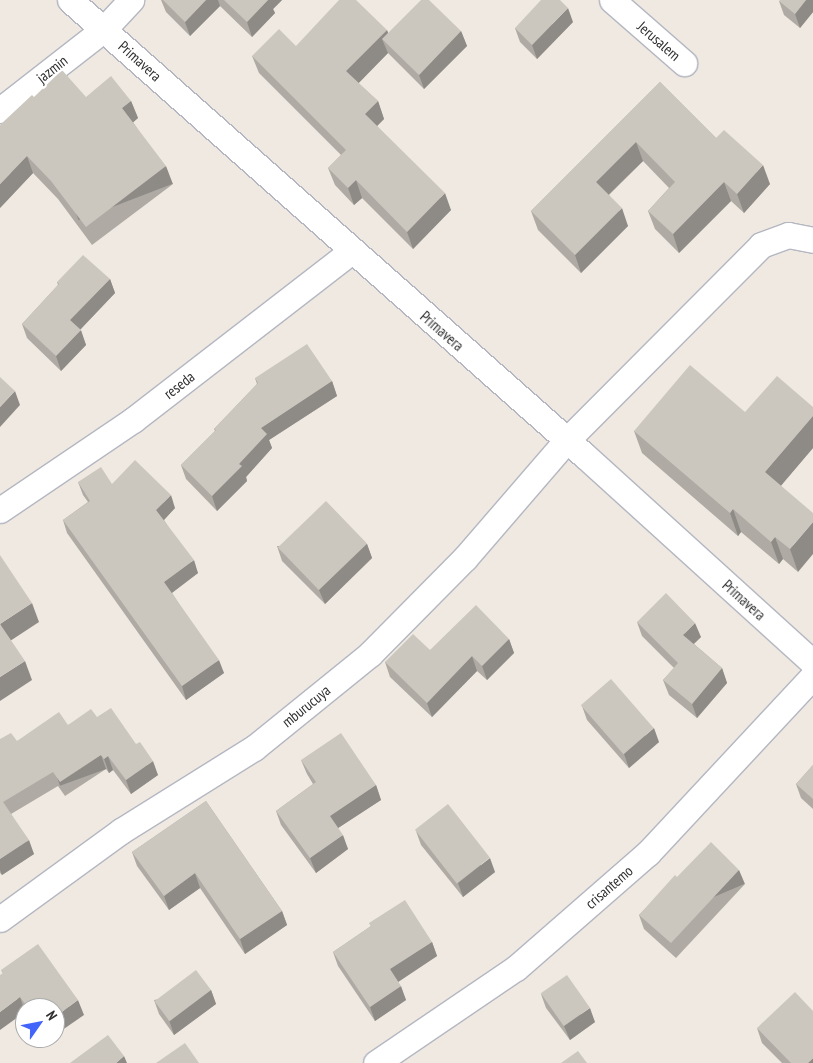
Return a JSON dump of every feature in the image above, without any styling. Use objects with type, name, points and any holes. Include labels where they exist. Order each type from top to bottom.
[{"type":"street","name":"Primavera","points":[[70,0],[352,252],[567,440],[813,663]]},
{"type":"street","name":"jazmin","points":[[0,110],[104,29],[131,0]]},
{"type":"street","name":"Jerusalem","points":[[612,0],[684,63]]},
{"type":"street","name":"mburucuya","points":[[0,919],[121,831],[254,748],[370,654],[465,558],[567,440],[761,245],[788,235],[813,240]]},
{"type":"street","name":"reseda","points":[[0,510],[133,420],[352,252]]},
{"type":"street","name":"crisantemo","points":[[376,1063],[516,968],[648,853],[813,676]]},
{"type":"building","points":[[163,0],[206,0],[185,22]]},
{"type":"building","points":[[224,0],[268,0],[247,22]]},
{"type":"building","points":[[339,0],[356,0],[387,30],[346,71],[378,101],[365,114],[445,193],[407,232],[356,180],[348,188],[328,168],[346,150],[252,56],[279,29],[296,46]]},
{"type":"building","points":[[421,0],[429,0],[461,31],[419,75],[382,39]]},
{"type":"building","points":[[541,0],[560,0],[568,8],[532,45],[515,28]]},
{"type":"building","points":[[780,0],[806,0],[795,14]]},
{"type":"building","points":[[62,70],[86,97],[111,76],[131,101],[122,108],[166,166],[86,227],[51,181],[27,156],[0,184],[0,125],[32,95],[34,97]]},
{"type":"building","points":[[660,82],[716,138],[724,130],[763,165],[737,194],[724,182],[673,234],[648,211],[675,182],[636,142],[596,182],[622,208],[575,255],[531,211]]},
{"type":"building","points":[[83,255],[110,279],[70,320],[81,330],[56,356],[22,324],[59,284],[57,282]]},
{"type":"building","points":[[307,344],[332,381],[261,428],[267,434],[239,464],[242,466],[212,496],[181,465],[216,430],[214,429],[258,383],[255,378]]},
{"type":"building","points":[[690,365],[745,412],[777,376],[813,407],[813,416],[765,472],[813,513],[813,522],[790,549],[775,537],[771,542],[733,509],[730,513],[634,431]]},
{"type":"building","points":[[0,377],[15,391],[0,407]]},
{"type":"building","points":[[135,460],[171,495],[156,510],[194,560],[164,582],[219,660],[182,686],[63,520],[90,501],[78,482],[101,467],[112,484]]},
{"type":"building","points":[[326,501],[367,543],[319,590],[278,548]]},
{"type":"building","points":[[0,555],[32,603],[0,624]]},
{"type":"building","points":[[666,593],[695,623],[683,635],[722,668],[692,704],[663,680],[678,663],[637,622]]},
{"type":"building","points":[[476,605],[509,639],[482,666],[472,656],[427,703],[385,662],[413,634],[430,650]]},
{"type":"building","points":[[0,624],[25,661],[0,677]]},
{"type":"building","points":[[611,679],[654,728],[623,754],[581,705]]},
{"type":"building","points":[[111,708],[136,744],[140,742],[153,761],[126,780],[108,756],[104,759],[101,755],[60,782],[53,772],[3,802],[29,840],[0,859],[0,739],[11,733],[17,741],[59,712],[68,725],[91,709],[97,717]]},
{"type":"building","points":[[341,733],[376,785],[330,816],[343,835],[310,858],[276,811],[316,782],[301,760]]},
{"type":"building","points":[[813,765],[813,799],[796,784]]},
{"type":"building","points":[[206,801],[282,911],[240,939],[195,873],[164,896],[132,852]]},
{"type":"building","points":[[448,804],[490,858],[457,883],[415,830]]},
{"type":"building","points":[[711,842],[739,870],[671,943],[639,915],[675,875],[677,877]]},
{"type":"building","points":[[405,900],[432,942],[390,969],[401,986],[370,1007],[333,952],[371,926],[369,923]]},
{"type":"building","points":[[38,944],[78,1000],[65,1010],[65,998],[20,997],[15,998],[15,1001],[0,1012],[0,975],[3,973],[1,970]]},
{"type":"building","points":[[196,970],[211,990],[170,1021],[154,1001]]},
{"type":"building","points":[[567,975],[590,1008],[564,1026],[541,993]]},
{"type":"building","points":[[795,992],[813,1011],[813,1058],[808,1063],[791,1063],[757,1028]]},
{"type":"building","points":[[108,1035],[124,1056],[116,1063],[70,1063]]},
{"type":"building","points":[[185,1043],[199,1063],[156,1063]]},
{"type":"building","points":[[578,1051],[587,1063],[561,1063]]}]
